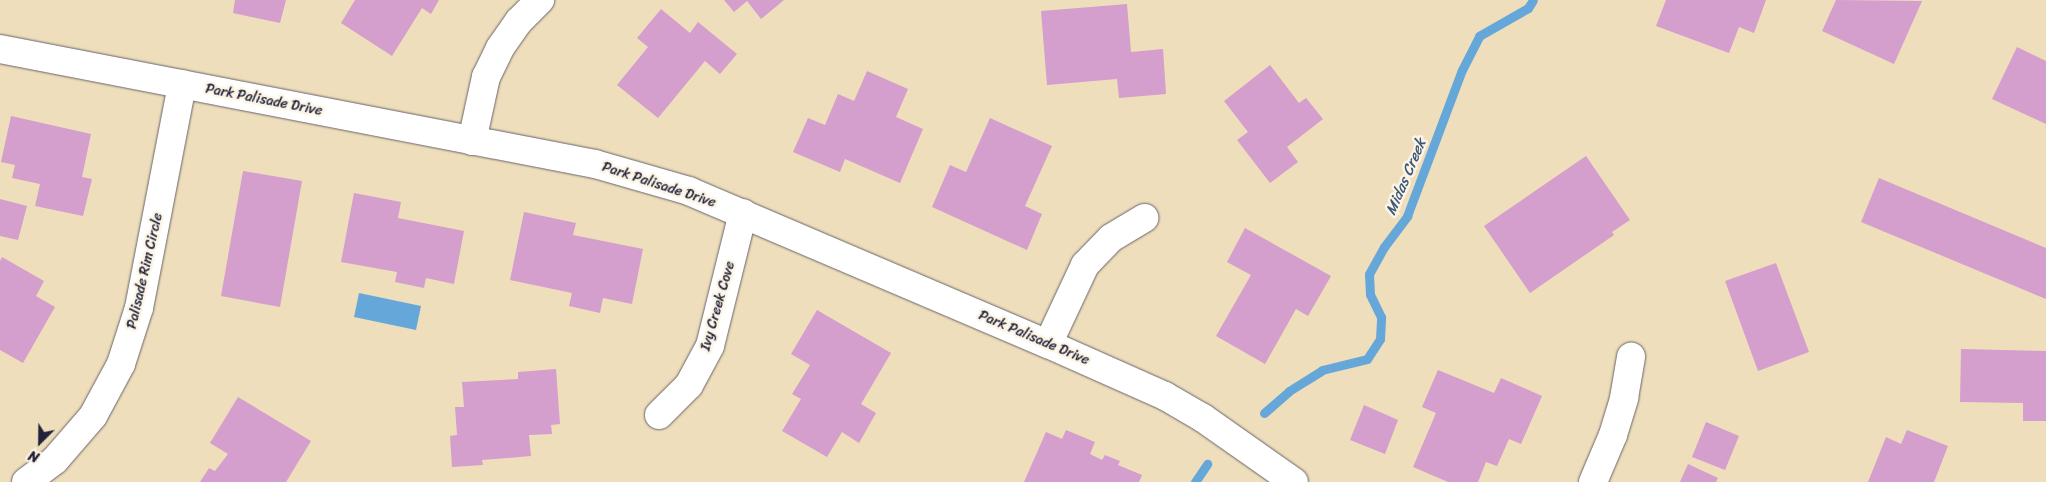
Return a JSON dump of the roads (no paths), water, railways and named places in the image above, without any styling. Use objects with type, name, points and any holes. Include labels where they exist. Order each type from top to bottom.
[{"type":"street","points":[[472,141],[486,77],[500,48],[519,21],[540,0]]},
{"type":"street","name":"Park Palisade Drive","points":[[0,49],[595,164],[690,191],[1048,344],[1172,400],[1203,418],[1294,482]]},
{"type":"street","name":"Palisade Rim Circle","points":[[26,482],[55,460],[93,416],[121,364],[139,308],[182,84]]},
{"type":"street","name":"Ivy Creek Cove","points":[[659,415],[689,385],[710,346],[743,213]]},
{"type":"street","points":[[1048,344],[1085,265],[1111,238],[1144,218]]},
{"type":"street","points":[[1593,482],[1616,426],[1624,398],[1631,357]]},
{"type":"water","points":[[359,293],[421,306],[416,330],[354,317]]},
{"type":"waterway","name":"Midas Creek","points":[[1264,413],[1289,391],[1322,370],[1367,359],[1380,339],[1381,317],[1370,294],[1369,274],[1384,247],[1407,216],[1462,70],[1479,36],[1528,8],[1533,0]]},
{"type":"waterway","name":"Midas Creek","points":[[1195,482],[1207,464]]}]
